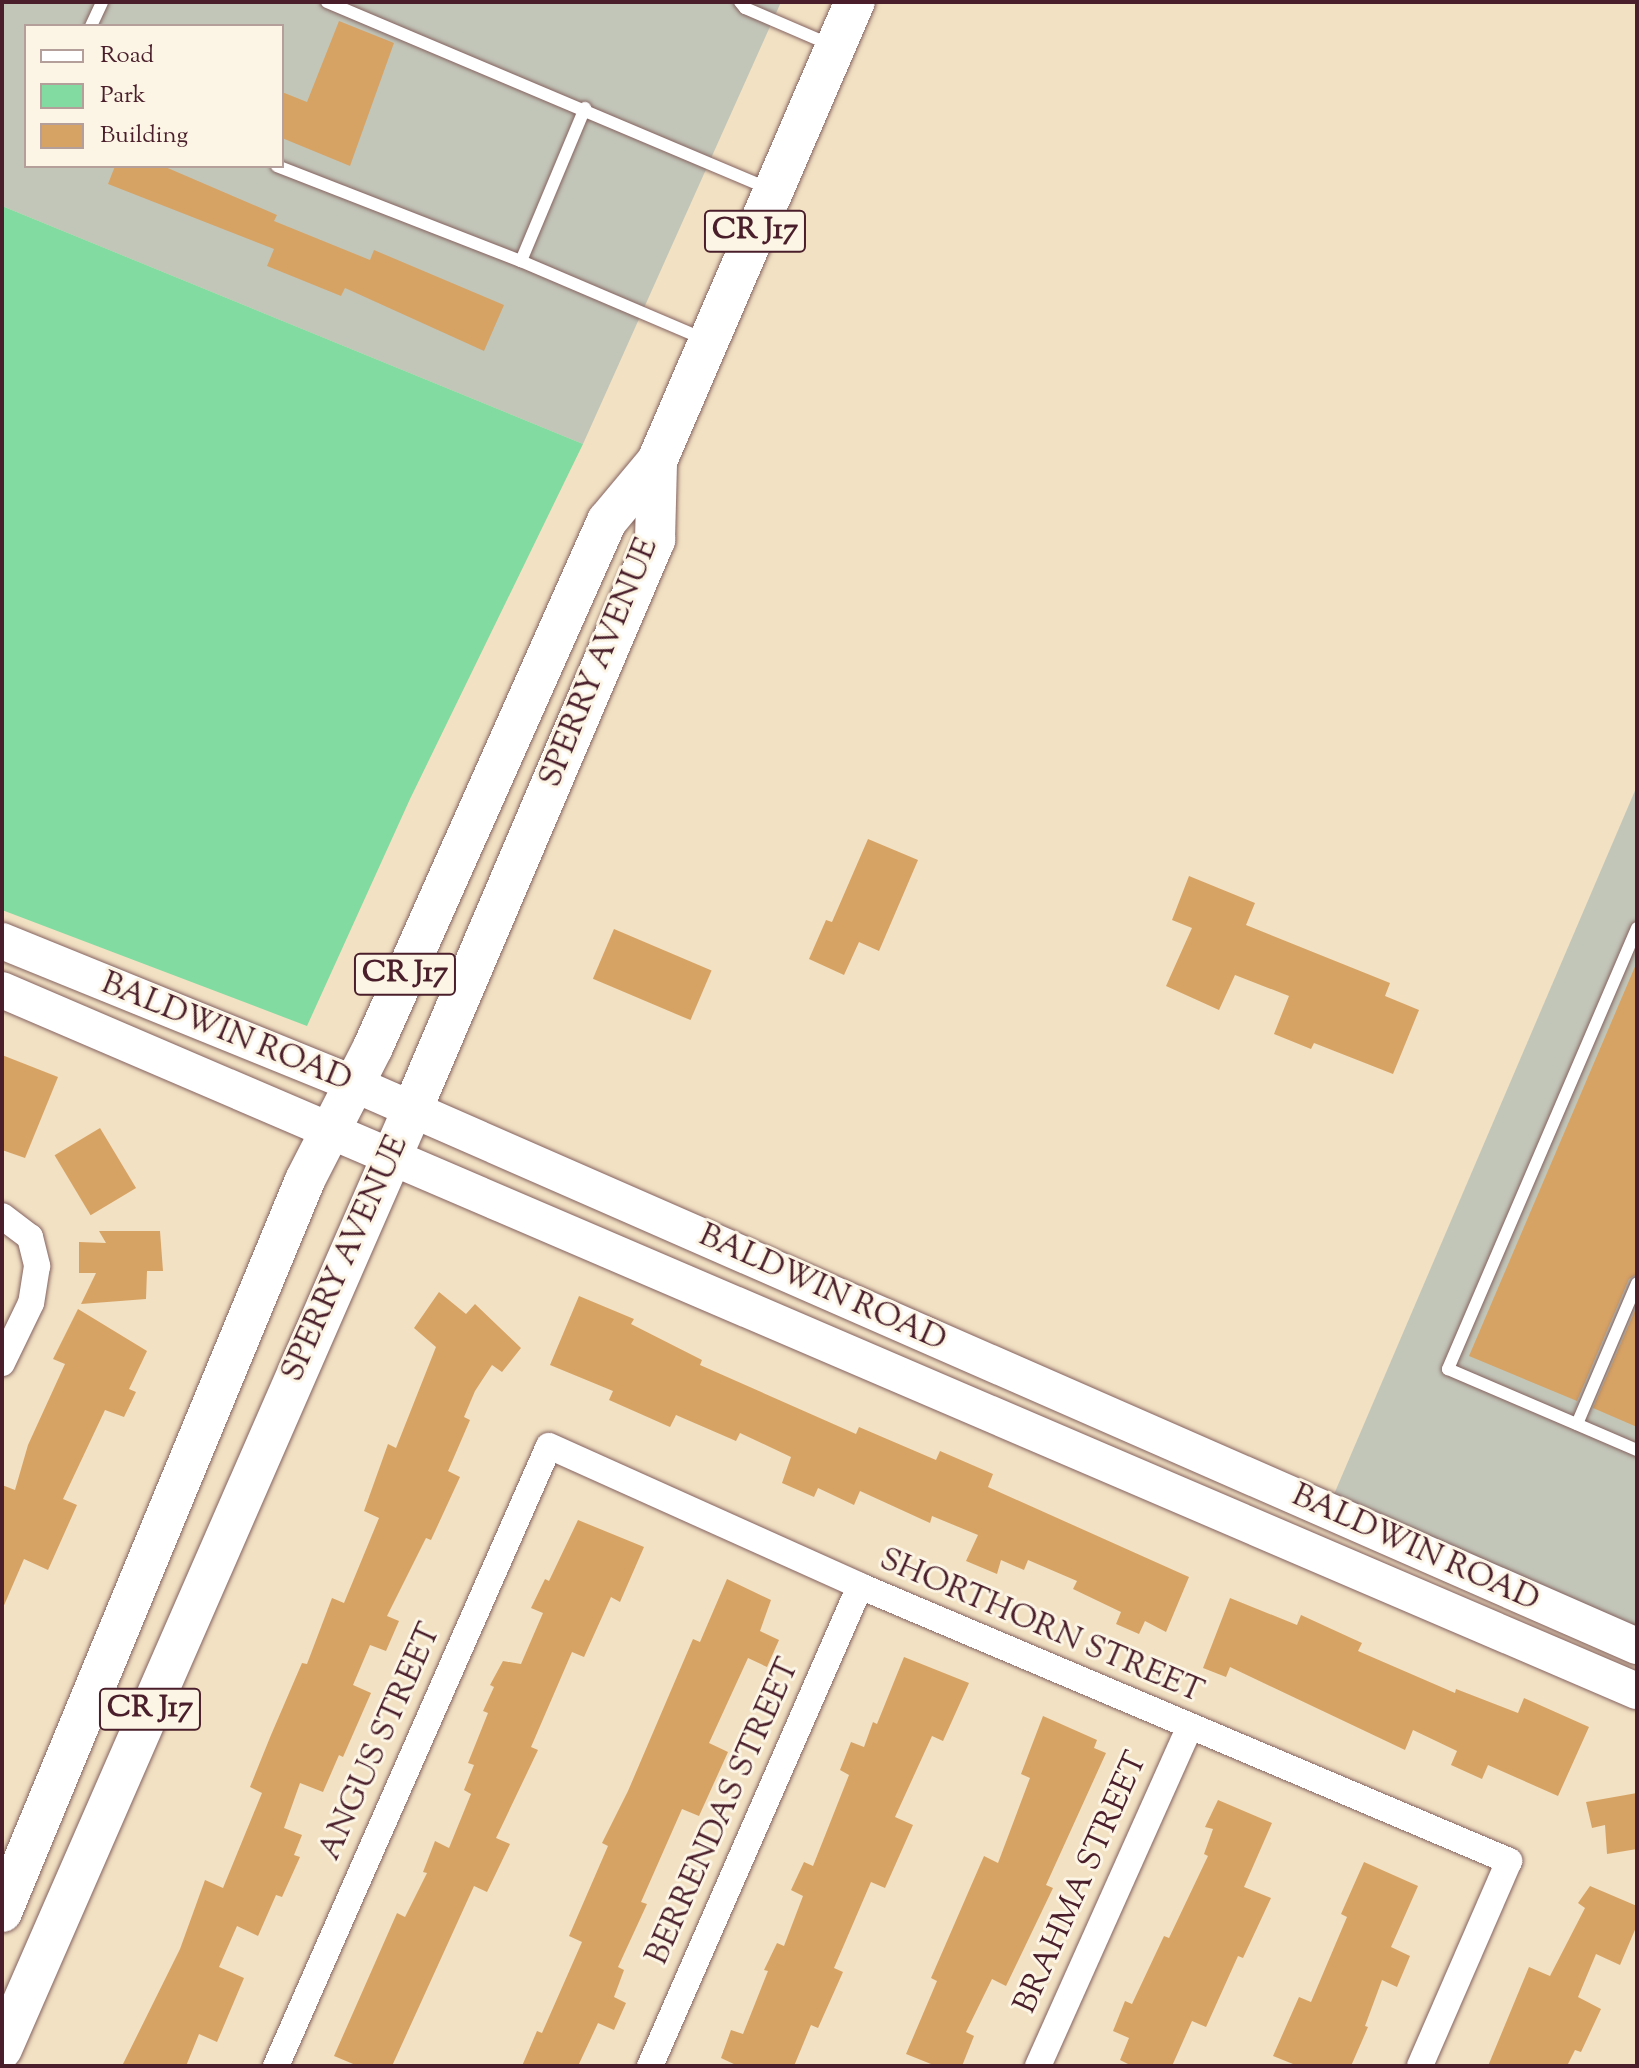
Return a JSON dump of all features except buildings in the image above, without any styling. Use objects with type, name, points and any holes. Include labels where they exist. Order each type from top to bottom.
[{"type":"main road","name":"SPERRY AVENUE","points":[[2,1912],[263,1281],[331,1128],[354,1084],[607,521],[657,461],[855,2]]},
{"type":"main road","name":"SPERRY AVENUE","points":[[2,2049],[412,1110],[655,540],[657,461]]},
{"type":"main road","name":"BALDWIN ROAD","points":[[2,941],[354,1084],[1637,1646]]},
{"type":"main road","name":"BALDWIN ROAD","points":[[2,990],[392,1154],[1637,1691]]},
{"type":"main road","points":[[1461,1615],[1551,1632],[1637,1669]]},
{"type":"street","points":[[2,1216],[30,1237],[37,1266],[31,1303],[2,1363]]},
{"type":"street","name":"SHORTHORN STREET","points":[[549,1446],[860,1586],[1509,1861],[1420,2066]]},
{"type":"street","name":"ANGUS STREET","points":[[276,2066],[549,1446]]},
{"type":"street","name":"BERRENDAS STREET","points":[[650,2066],[860,1586]]},
{"type":"street","name":"BRAHMA STREET","points":[[1038,2066],[1189,1728]]},
{"type":"lane","points":[[92,24],[102,2]]},
{"type":"lane","points":[[327,2],[585,108],[773,190]]},
{"type":"lane","points":[[740,2],[745,8],[835,47]]},
{"type":"lane","points":[[521,261],[585,108]]},
{"type":"lane","points":[[282,168],[521,261],[708,341]]},
{"type":"lane","points":[[1637,928],[1448,1369],[1637,1450]]},
{"type":"lane","points":[[1577,1424],[1637,1283]]},
{"type":"shaded area","points":[[2,2],[781,2],[583,444],[2,206]]},
{"type":"shaded area","points":[[1637,786],[1637,1662],[1320,1527]]},
{"type":"green space","points":[[2,206],[583,444],[410,799],[307,1026],[2,910]]}]
